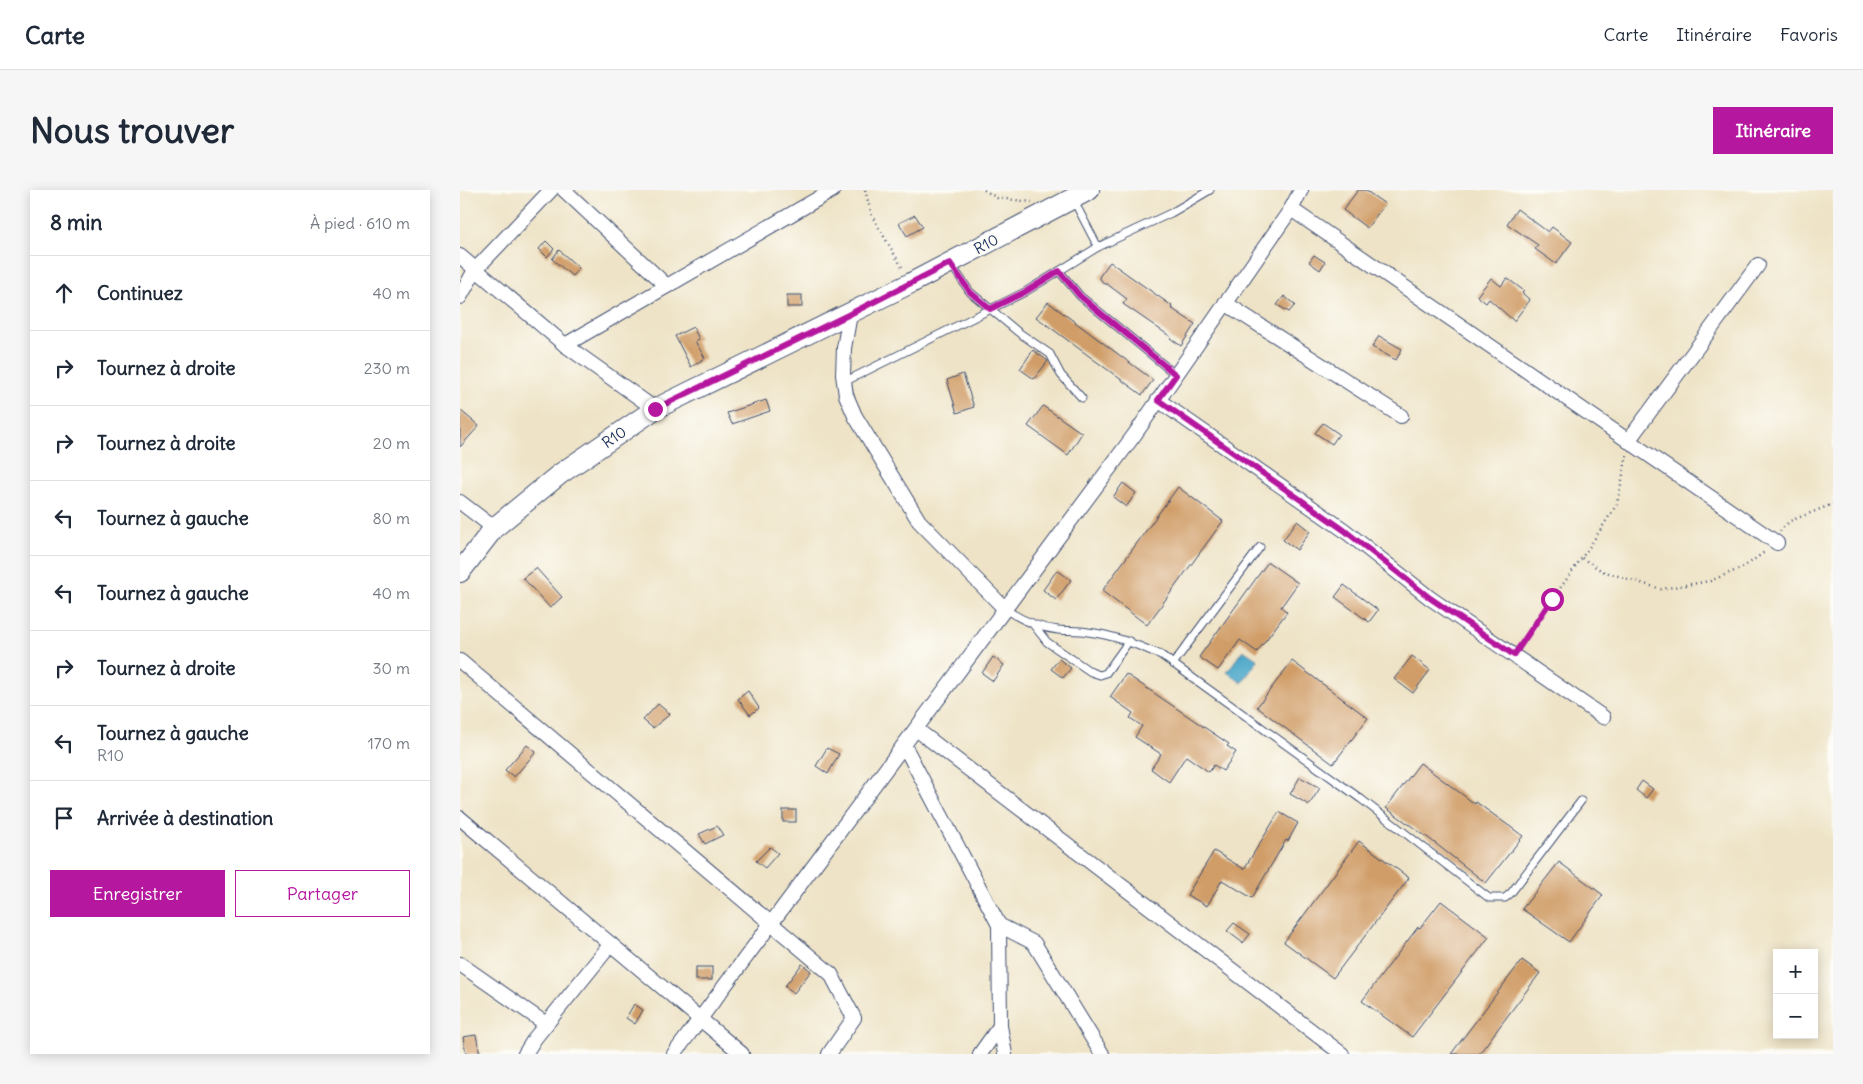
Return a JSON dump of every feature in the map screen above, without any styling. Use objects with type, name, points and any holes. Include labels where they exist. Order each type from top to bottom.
[{"type":"main road","name":"R10","points":[[460,572],[494,528],[560,474],[655,409],[850,314],[1085,192]]},
{"type":"street","points":[[460,297],[475,270],[551,190]]},
{"type":"street","points":[[564,190],[668,286]]},
{"type":"street","points":[[564,346],[833,190]]},
{"type":"street","points":[[674,1054],[1158,400],[1290,209],[1301,190]]},
{"type":"street","points":[[1290,209],[1774,541]]},
{"type":"street","points":[[460,256],[564,346],[655,409]]},
{"type":"street","points":[[1628,441],[1758,265]]},
{"type":"street","points":[[1225,303],[1401,416]]},
{"type":"street","points":[[850,314],[844,348],[844,382],[846,394],[855,416],[919,521],[1005,609]]},
{"type":"street","points":[[1158,400],[1344,530],[1430,598],[1603,716]]},
{"type":"street","points":[[460,502],[494,528]]},
{"type":"street","points":[[460,660],[772,922],[831,974],[854,1018],[829,1054]]},
{"type":"street","points":[[916,729],[1342,1054]]},
{"type":"street","points":[[904,745],[999,925],[1000,1026],[1006,1054]]},
{"type":"street","points":[[462,822],[742,1054]]},
{"type":"street","points":[[999,925],[1034,943],[1102,1054]]},
{"type":"street","points":[[525,1054],[546,1024],[611,944]]},
{"type":"street","points":[[460,964],[546,1024]]},
{"type":"street","points":[[980,1054],[1000,1026]]},
{"type":"lane","points":[[844,382],[1025,292],[1098,247],[1170,213],[1210,190]]},
{"type":"lane","points":[[1085,192],[1098,247]]},
{"type":"lane","points":[[950,263],[970,292],[1018,332],[1050,354],[1061,375],[1082,398]]},
{"type":"lane","points":[[1059,271],[1080,296],[1176,375]]},
{"type":"lane","points":[[1173,664],[1260,547]]},
{"type":"lane","points":[[1005,609],[1021,619],[1032,623],[1056,630],[1088,632],[1129,641],[1161,656],[1361,798],[1489,898],[1504,898],[1511,893],[1581,801]]},
{"type":"lane","points":[[1032,623],[1047,642],[1091,672],[1100,675],[1106,673],[1129,641]]},
{"type":"path","points":[[865,190],[872,216],[911,283]]},
{"type":"path","points":[[984,190],[997,198],[1034,202]]},
{"type":"path","points":[[1514,655],[1618,504],[1628,441]]},
{"type":"path","points":[[1582,558],[1602,571],[1661,589],[1710,581],[1744,566],[1774,541],[1790,521],[1833,504]]},
{"type":"water","points":[[1243,650],[1258,660],[1242,683],[1227,672]]},
{"type":"building","points":[[1358,190],[1365,190],[1385,204],[1367,228],[1343,210]]},
{"type":"building","points":[[1517,209],[1548,232],[1552,227],[1572,242],[1556,264],[1535,249],[1538,245],[1507,224]]},
{"type":"building","points":[[915,215],[923,227],[907,236],[899,223]]},
{"type":"building","points":[[546,241],[554,249],[547,257],[539,249]]},
{"type":"building","points":[[559,250],[579,268],[572,276],[552,259]]},
{"type":"building","points":[[1314,255],[1325,262],[1320,270],[1309,262]]},
{"type":"building","points":[[1110,262],[1195,324],[1181,346],[1123,304],[1127,299],[1107,284],[1104,284],[1099,277]]},
{"type":"building","points":[[1491,278],[1501,286],[1507,278],[1524,291],[1522,293],[1530,300],[1514,321],[1489,299],[1486,303],[1477,296]]},
{"type":"building","points":[[787,295],[802,295],[802,307],[787,307]]},
{"type":"building","points":[[1284,296],[1295,305],[1289,312],[1277,305]]},
{"type":"building","points":[[1048,302],[1153,380],[1142,395],[1036,317]]},
{"type":"building","points":[[693,327],[699,339],[695,341],[705,358],[691,367],[675,336]]},
{"type":"building","points":[[1379,336],[1402,349],[1396,360],[1372,347]]},
{"type":"building","points":[[1033,350],[1048,361],[1034,379],[1020,369]]},
{"type":"building","points":[[963,374],[974,407],[957,413],[947,380]]},
{"type":"building","points":[[766,400],[770,411],[732,424],[727,413]]},
{"type":"building","points":[[1043,406],[1082,433],[1068,455],[1028,426]]},
{"type":"building","points":[[460,410],[479,426],[460,447]]},
{"type":"building","points":[[1323,423],[1339,434],[1332,444],[1315,433]]},
{"type":"building","points":[[1123,483],[1136,493],[1126,507],[1113,497]]},
{"type":"building","points":[[1178,487],[1223,521],[1147,625],[1102,591]]},
{"type":"building","points":[[1297,521],[1310,531],[1297,550],[1283,540]]},
{"type":"building","points":[[1268,562],[1298,583],[1281,607],[1287,612],[1257,652],[1240,640],[1218,670],[1199,657]]},
{"type":"building","points":[[536,568],[562,597],[550,608],[523,578]]},
{"type":"building","points":[[1057,570],[1071,580],[1056,600],[1043,590]]},
{"type":"building","points":[[1344,585],[1378,610],[1369,622],[1335,597]]},
{"type":"building","points":[[1412,656],[1430,670],[1413,693],[1394,679]]},
{"type":"building","points":[[993,657],[1004,665],[993,681],[982,673]]},
{"type":"building","points":[[1059,659],[1071,668],[1063,678],[1051,669]]},
{"type":"building","points":[[1292,661],[1368,718],[1333,764],[1257,707]]},
{"type":"building","points":[[1126,674],[1229,744],[1227,746],[1236,752],[1223,771],[1214,765],[1209,772],[1186,756],[1169,782],[1151,769],[1161,754],[1135,737],[1142,726],[1130,718],[1133,713],[1110,697]]},
{"type":"building","points":[[748,691],[759,708],[750,715],[738,699]]},
{"type":"building","points":[[658,704],[670,714],[653,728],[643,720]]},
{"type":"building","points":[[527,745],[536,752],[514,777],[505,770]]},
{"type":"building","points":[[827,748],[839,754],[828,774],[816,766]]},
{"type":"building","points":[[1420,763],[1475,804],[1476,802],[1523,836],[1486,883],[1386,808]]},
{"type":"building","points":[[1300,777],[1320,788],[1309,805],[1290,794]]},
{"type":"building","points":[[1642,781],[1653,789],[1646,798],[1636,790]]},
{"type":"building","points":[[783,810],[796,810],[796,822],[783,822]]},
{"type":"building","points":[[1279,812],[1298,823],[1252,898],[1222,880],[1207,906],[1187,895],[1214,851],[1244,869]]},
{"type":"building","points":[[717,826],[723,835],[705,844],[699,834]]},
{"type":"building","points":[[1359,841],[1409,878],[1333,978],[1284,942]]},
{"type":"building","points":[[770,847],[778,853],[765,868],[756,861]]},
{"type":"building","points":[[1559,862],[1603,895],[1569,942],[1522,909]]},
{"type":"building","points":[[1441,901],[1489,937],[1412,1037],[1362,1001],[1418,927],[1420,928]]},
{"type":"building","points":[[1234,923],[1250,934],[1243,943],[1227,931]]},
{"type":"building","points":[[1522,960],[1540,973],[1479,1054],[1451,1054]]},
{"type":"building","points":[[802,964],[811,971],[794,993],[785,986]]},
{"type":"building","points":[[696,967],[712,967],[712,980],[696,980]]},
{"type":"building","points":[[634,1004],[643,1010],[635,1024],[626,1018]]},
{"type":"building","points":[[476,1035],[480,1054],[466,1054],[463,1037]]},
{"type":"route","points":[[655,409],[950,263],[970,292],[990,309],[1025,292],[1059,271],[1080,296],[1176,375],[1158,400],[1344,530],[1430,598],[1514,655],[1525,636],[1552,599]]}]
